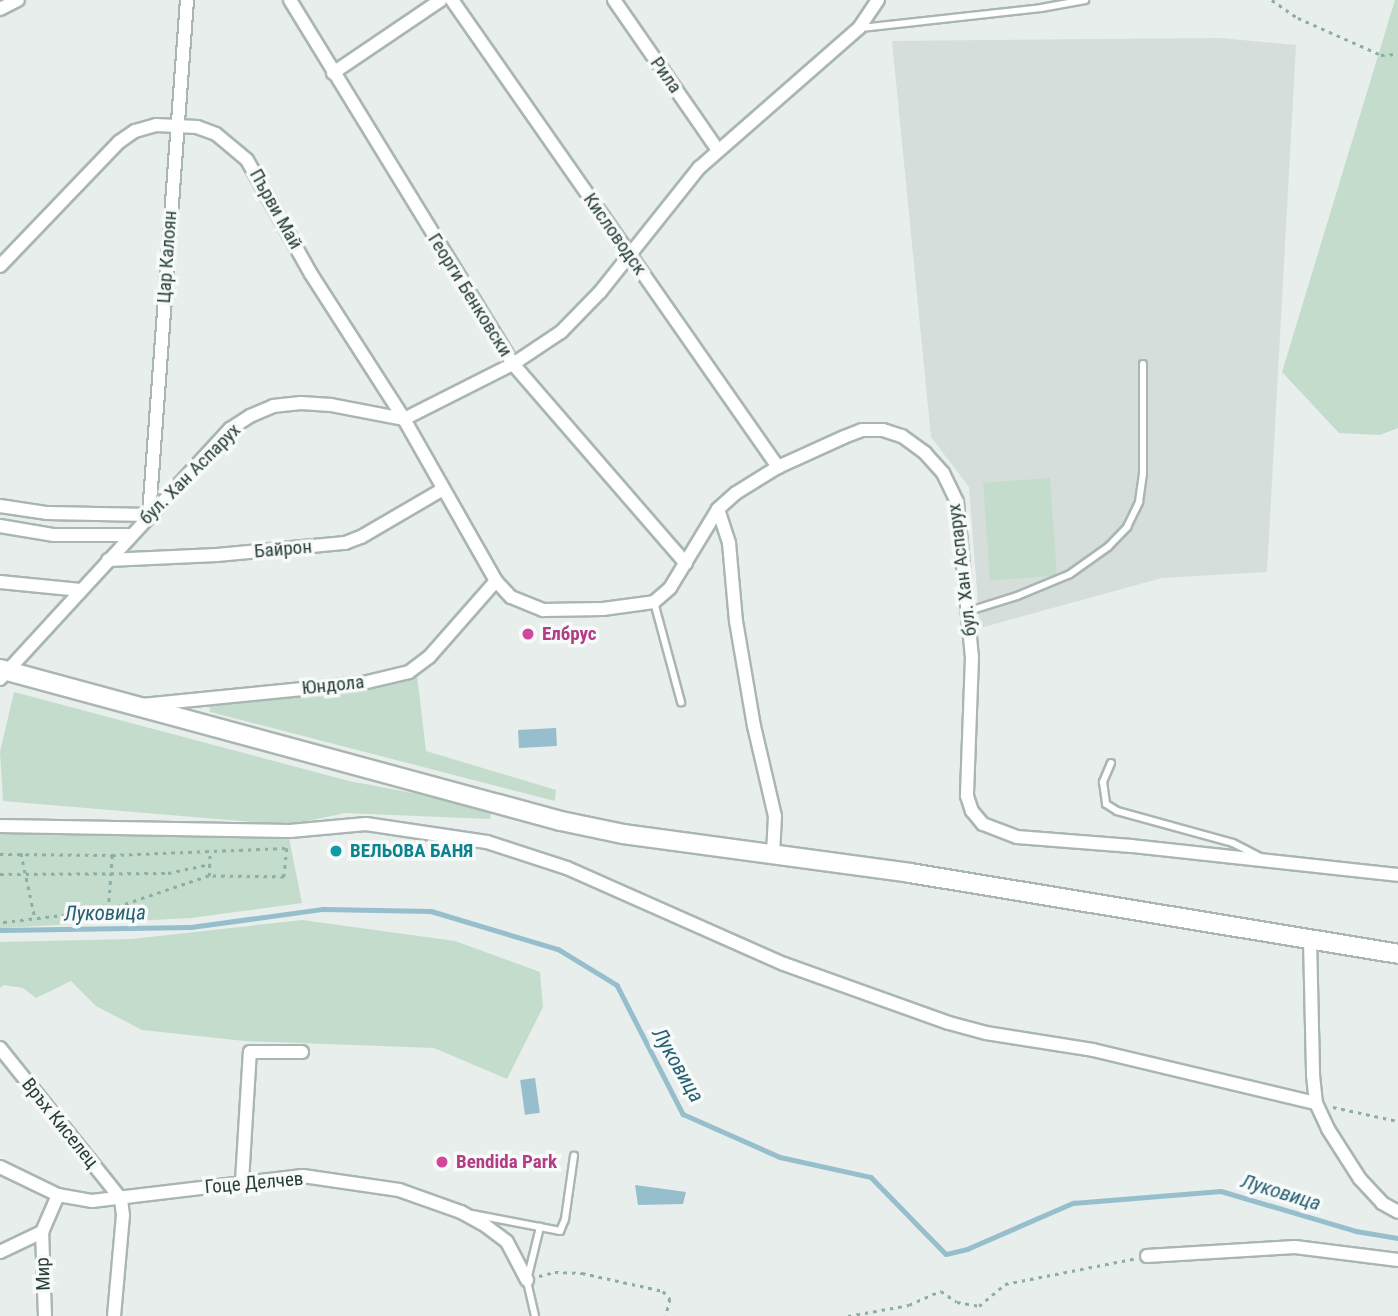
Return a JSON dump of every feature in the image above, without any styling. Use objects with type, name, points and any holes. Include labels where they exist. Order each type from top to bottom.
[{"type":"main road","name":"Юндола","points":[[2,673],[438,789],[623,834],[923,875],[1398,954]]},
{"type":"street","points":[[0,9],[18,0]]},
{"type":"street","name":"Цар Калоян","points":[[149,515],[187,0]]},
{"type":"street","name":"Георги Бенковски","points":[[290,0],[513,364],[686,564]]},
{"type":"street","points":[[333,72],[441,0]]},
{"type":"street","name":"Кисловодск","points":[[452,0],[778,467]]},
{"type":"street","name":"Рила","points":[[614,0],[717,149]]},
{"type":"street","points":[[654,602],[603,609],[543,610],[511,597],[496,581],[404,419],[513,364],[561,332],[582,313],[717,149],[859,28],[878,0]]},
{"type":"street","name":"Първи Май","points":[[0,266],[119,142],[135,131],[156,125],[176,124],[197,127],[216,134],[247,160],[311,274],[404,419]]},
{"type":"street","name":"бул. Хан Аспарух","points":[[2,673],[230,429],[273,406],[301,403],[331,405],[404,419]]},
{"type":"street","name":"бул. Хан Аспарух","points":[[654,602],[670,588],[719,509],[736,493],[778,467],[862,430],[883,430],[902,436],[925,453],[943,473],[957,502],[972,657],[967,796],[972,811],[983,824],[1017,837],[1132,846],[1398,875]]},
{"type":"street","name":"Байрон","points":[[108,560],[216,555],[345,543],[362,537],[443,489]]},
{"type":"street","points":[[0,506],[47,513],[149,515]]},
{"type":"street","points":[[719,509],[729,543],[741,656],[775,816],[774,854]]},
{"type":"street","points":[[0,526],[54,535],[130,535]]},
{"type":"street","name":"Юндола","points":[[130,706],[363,683],[410,672],[430,656],[496,581]]},
{"type":"street","points":[[0,582],[81,590]]},
{"type":"street","points":[[0,826],[290,831],[366,824],[487,842],[567,868],[784,964],[949,1023],[986,1033],[1093,1050],[1316,1103]]},
{"type":"street","points":[[1310,939],[1316,1103],[1328,1129],[1360,1179],[1382,1203],[1398,1212]]},
{"type":"street","name":"Връх Киселец","points":[[0,1048],[121,1199]]},
{"type":"street","points":[[242,1181],[250,1052],[302,1052]]},
{"type":"street","name":"Гоце Делчев","points":[[0,1167],[58,1195],[93,1201],[242,1181],[303,1176],[399,1190],[461,1212],[486,1226],[507,1242],[527,1280]]},
{"type":"street","name":"Мир","points":[[45,1316],[42,1232],[58,1195]]},
{"type":"street","points":[[114,1316],[123,1215],[121,1199]]},
{"type":"street","name":"Мир","points":[[0,1252],[42,1232]]},
{"type":"street","points":[[1147,1256],[1295,1247],[1398,1260]]},
{"type":"lane","points":[[859,28],[1041,8],[1085,0]]},
{"type":"lane","points":[[969,611],[1017,596],[1070,574],[1108,547],[1127,527],[1139,502],[1143,474],[1143,364]]},
{"type":"lane","points":[[654,602],[681,702]]},
{"type":"lane","points":[[1111,763],[1103,782],[1102,796],[1106,804],[1117,811],[1196,830],[1233,843],[1270,861]]},
{"type":"lane","points":[[461,1212],[560,1231],[563,1227],[575,1156]]},
{"type":"lane","points":[[1382,1203],[1398,1204]]},
{"type":"lane","points":[[527,1280],[540,1227]]},
{"type":"lane","name":"Гоце Делчев","points":[[527,1280],[535,1316]]},
{"type":"path","points":[[1272,0],[1298,18],[1381,55],[1398,54]]},
{"type":"path","points":[[0,854],[112,855],[287,849],[285,877],[209,876],[108,910],[0,923]]},
{"type":"path","points":[[209,876],[210,851]]},
{"type":"path","points":[[21,853],[35,919]]},
{"type":"path","points":[[108,910],[112,855]]},
{"type":"path","points":[[0,874],[168,873],[210,864]]},
{"type":"path","points":[[1316,1103],[1398,1121]]},
{"type":"path","points":[[848,1316],[909,1305],[941,1291],[957,1302],[979,1306],[1004,1284],[1147,1256]]},
{"type":"path","points":[[527,1280],[555,1272],[582,1273],[663,1291],[670,1299],[666,1316]]},
{"type":"shaded area","points":[[1220,38],[1296,45],[1267,572],[1162,578],[980,628],[969,487],[931,437],[892,41]]},
{"type":"green space","points":[[1395,0],[1398,0],[1398,428],[1380,435],[1339,433],[1282,372]]},
{"type":"green space","points":[[1050,478],[1057,576],[990,580],[983,483]]},
{"type":"green space","points":[[417,675],[426,751],[556,790],[555,801],[210,712],[209,699],[392,681]]},
{"type":"green space","points":[[14,692],[349,781],[492,808],[490,819],[345,813],[289,825],[3,801],[0,752]]},
{"type":"green space","points":[[0,831],[289,838],[302,903],[191,918],[0,928]]},
{"type":"green space","points":[[302,920],[455,941],[540,972],[543,1007],[507,1079],[434,1048],[245,1041],[142,1030],[96,1006],[71,981],[36,998],[23,988],[4,985],[0,988],[0,942],[132,939]]},
{"type":"water","points":[[556,728],[557,746],[519,748],[518,730]]},
{"type":"water","points":[[535,1078],[540,1113],[525,1115],[520,1080]]},
{"type":"water","points":[[635,1185],[686,1192],[683,1204],[638,1205]]},
{"type":"waterway","name":"Луковица","points":[[0,930],[191,927],[323,909],[431,911],[558,949],[617,985],[683,1114],[780,1157],[871,1177],[946,1254],[967,1249],[1073,1203],[1221,1191],[1356,1231],[1398,1238]]},
{"type":"place","name":"Елбрус","points":[[528,634]]},
{"type":"place","name":"ВЕЛЬОВА БАНЯ","points":[[336,851]]},
{"type":"place","name":"Bendida Park","points":[[442,1162]]}]
